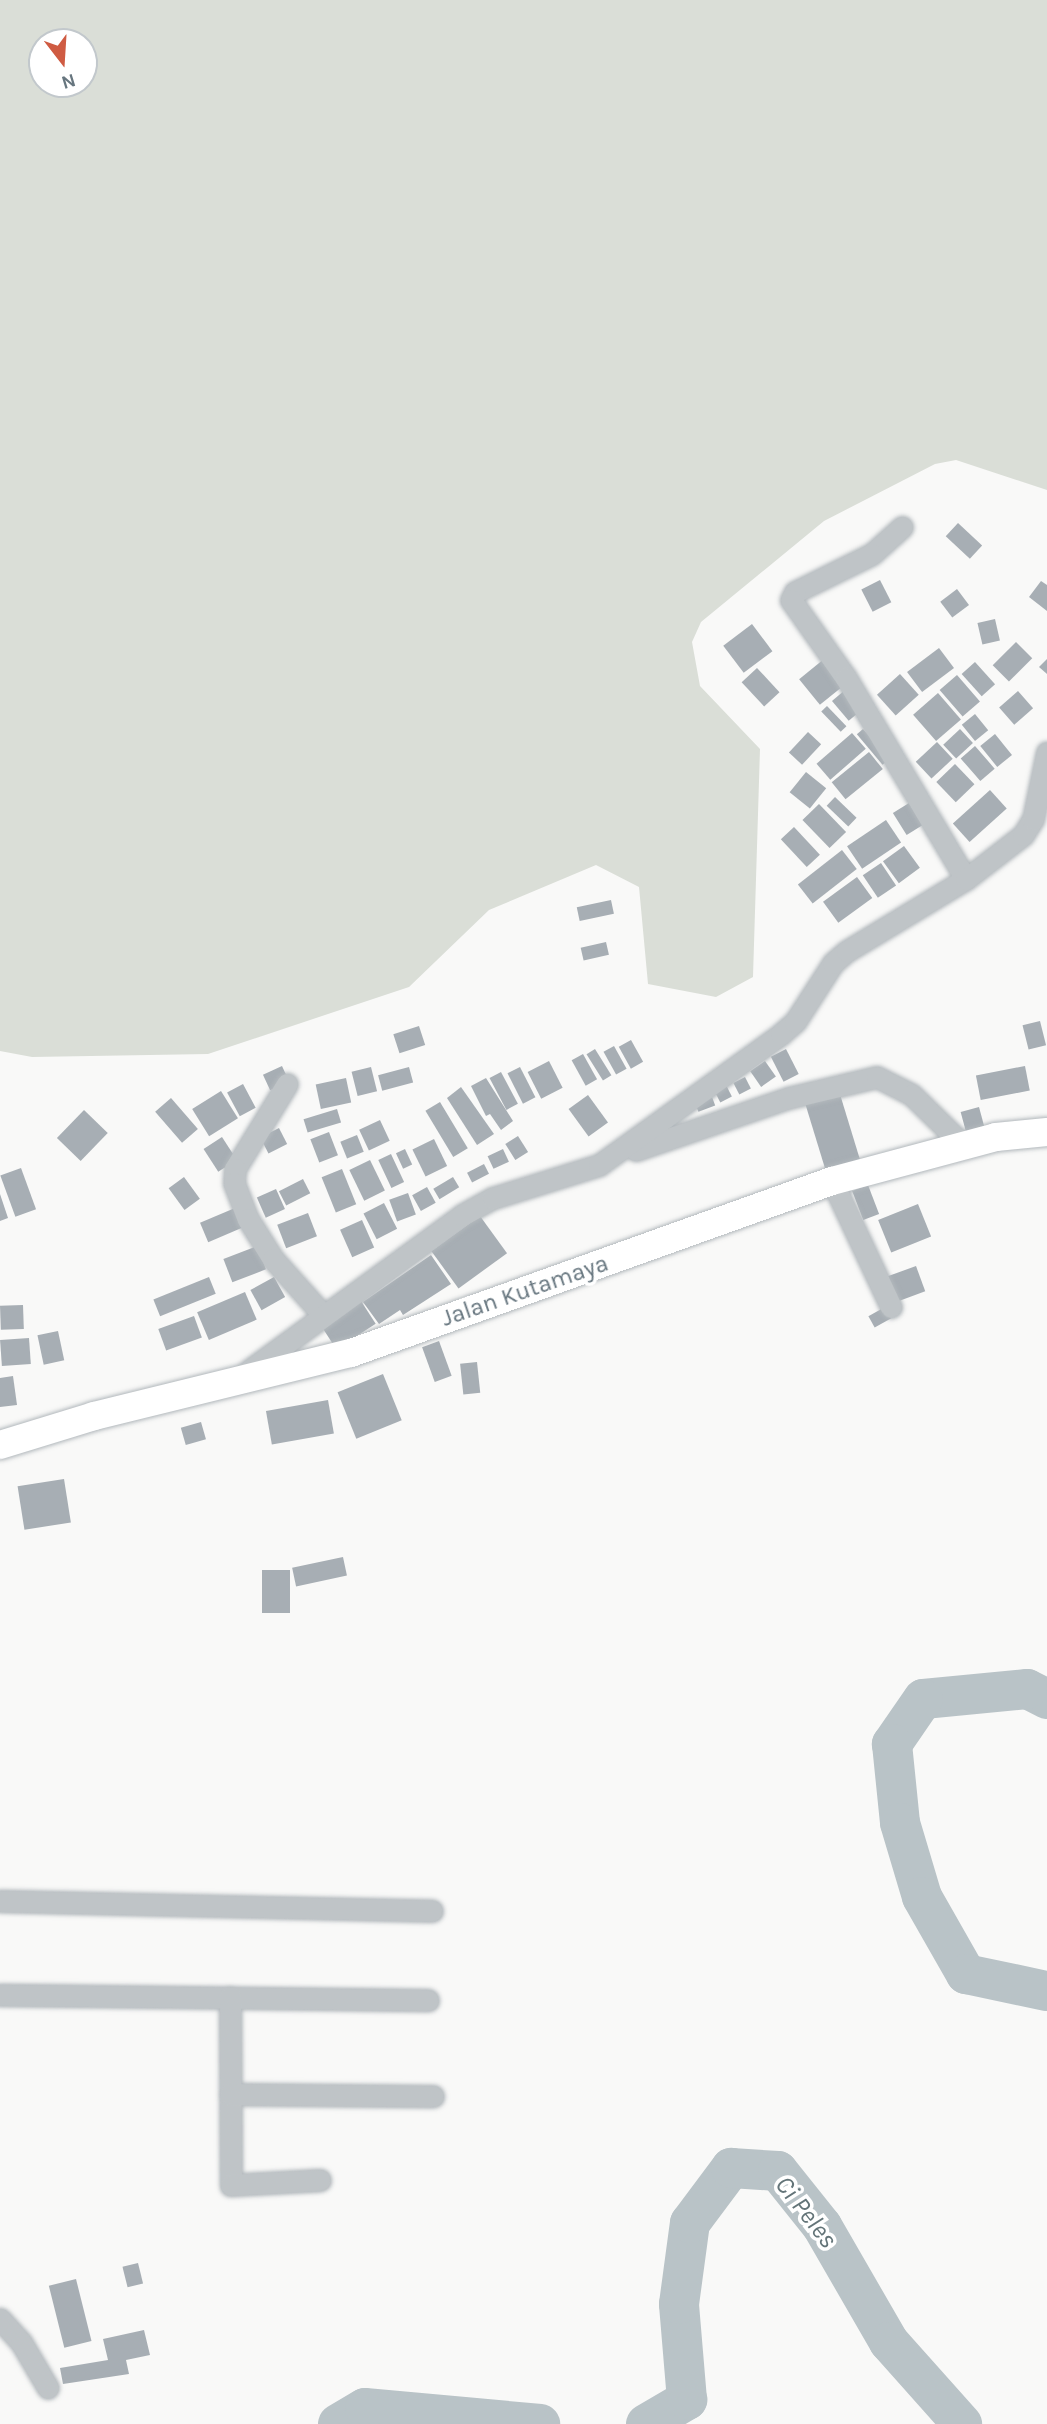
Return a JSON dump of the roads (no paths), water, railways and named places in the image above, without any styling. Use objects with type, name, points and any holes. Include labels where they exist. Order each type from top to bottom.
[{"type":"main road","name":"Jalan Kutamaya","points":[[0,1446],[94,1416],[227,1387],[351,1353],[832,1181],[964,1146],[1047,1132]]},
{"type":"street","points":[[902,527],[872,554],[795,592],[792,600],[846,678],[965,879]]},
{"type":"street","points":[[599,1165],[781,1034],[803,1011],[833,963],[847,951],[965,879],[1023,835],[1033,820],[1047,752]]},
{"type":"street","points":[[227,1387],[462,1215],[493,1198],[599,1165],[788,1098],[877,1077],[912,1096],[964,1146]]},
{"type":"street","points":[[287,1084],[235,1169],[234,1183],[248,1219],[273,1259],[324,1316]]},
{"type":"street","points":[[832,1181],[891,1307]]},
{"type":"street","points":[[0,1901],[432,1911]]},
{"type":"street","points":[[0,1995],[428,2000]]},
{"type":"street","points":[[230,1997],[231,2185],[320,2180]]},
{"type":"street","points":[[230,2094],[433,2096]]},
{"type":"street","points":[[0,2319],[21,2342],[48,2388]]},
{"type":"waterway","name":"Ci Peles","points":[[1047,1699],[1027,1689],[923,1699],[892,1744],[900,1823],[922,1897],[966,1974],[1047,1991]]},
{"type":"waterway","name":"Ci Peles","points":[[646,2424],[687,2400],[679,2304],[690,2223],[731,2168],[778,2171],[822,2226],[889,2342],[962,2424]]},
{"type":"waterway","name":"Ci Peles","points":[[338,2424],[365,2408],[540,2424]]}]
